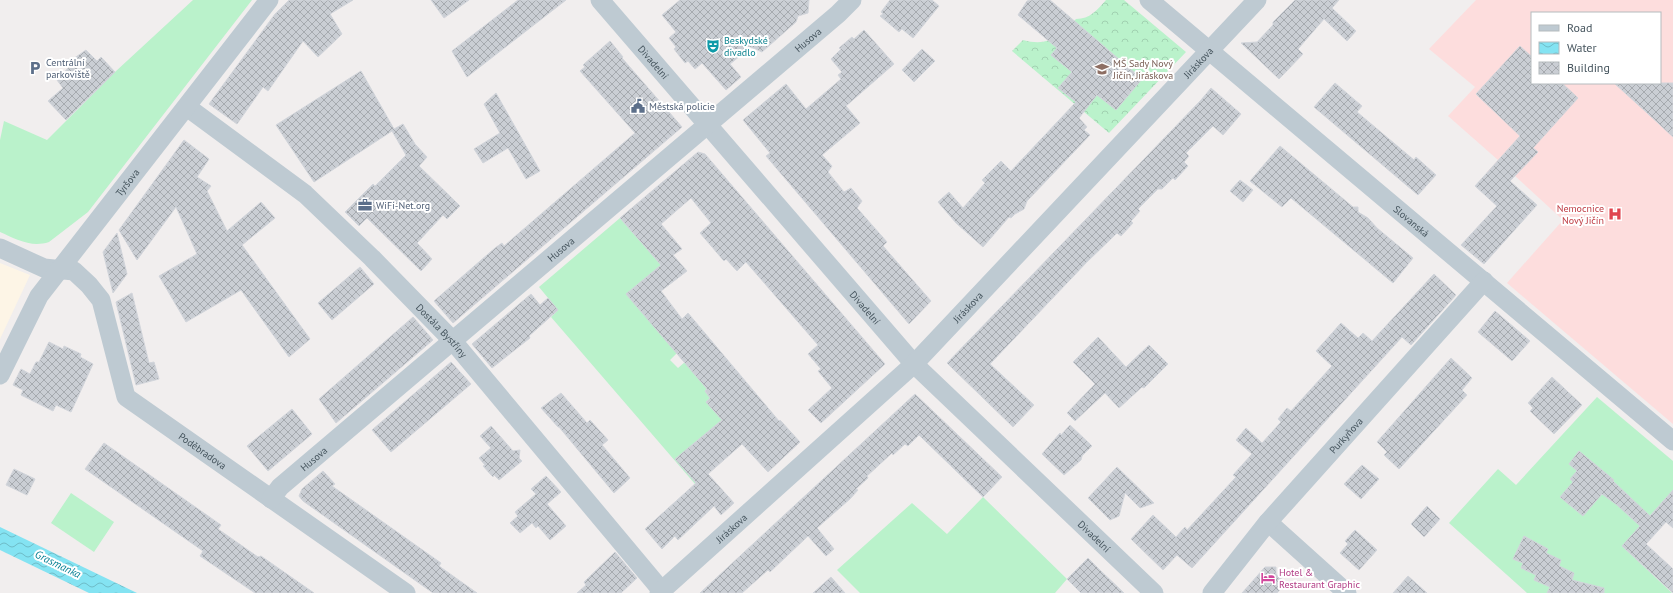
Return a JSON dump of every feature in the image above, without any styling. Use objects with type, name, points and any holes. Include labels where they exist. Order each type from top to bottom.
[{"type":"street","name":"Tyršova","points":[[0,375],[39,296],[269,0]]},
{"type":"street","name":"Divadelní","points":[[600,0],[914,364],[1154,593]]},
{"type":"street","name":"Husova","points":[[271,499],[280,487],[708,125],[838,14],[852,0]]},
{"type":"street","name":"Slovanská","points":[[1149,0],[1484,281],[1673,442]]},
{"type":"street","name":"Jiráskova","points":[[660,592],[914,364],[1257,0]]},
{"type":"street","name":"Dostála Bystřiny","points":[[187,107],[305,194],[372,258],[452,340],[660,592]]},
{"type":"street","name":"Poděbradova","points":[[0,248],[44,268],[74,271],[89,285],[101,300],[126,396],[406,593]]},
{"type":"street","name":"Purkyňova","points":[[1212,593],[1268,522],[1484,281]]},
{"type":"street","points":[[1268,522],[1347,593]]},
{"type":"shaded area","name":"Nemocnice Nový Jičín","points":[[1476,0],[1673,0],[1673,424],[1507,283],[1563,220],[1515,176],[1504,188],[1487,172],[1498,160],[1448,116],[1475,87],[1429,49]]},
{"type":"shaded area","points":[[0,263],[30,275],[0,339]]},
{"type":"green space","points":[[193,0],[252,0],[88,212],[49,242],[42,244],[24,242],[0,232],[0,140],[4,121],[47,140],[115,72]]},
{"type":"green space","name":"MŠ Sady Nový Jičín, Jiráskova","points":[[1106,0],[1124,0],[1186,52],[1109,133],[1012,51],[1023,40],[1039,42],[1052,39],[1064,31],[1076,19],[1089,16]]},
{"type":"green space","points":[[620,218],[662,266],[627,294],[677,353],[670,360],[678,368],[685,362],[707,389],[705,391],[710,398],[706,402],[713,410],[729,414],[676,459],[696,483],[695,484],[551,317],[558,310],[539,287]]},
{"type":"green space","points":[[1597,397],[1673,461],[1673,502],[1667,497],[1622,546],[1672,593],[1527,593],[1449,523],[1498,469],[1516,485]]},
{"type":"green space","points":[[71,493],[114,522],[94,552],[51,523]]},
{"type":"green space","points":[[983,497],[1067,579],[1055,593],[860,593],[837,570],[912,503],[947,534]]},
{"type":"water","name":"Grasmanka","points":[[0,527],[137,593],[89,593],[0,550]]},
{"type":"building","points":[[289,0],[353,0],[330,14],[342,34],[318,57],[303,41],[268,91],[263,87],[237,124],[209,104],[275,14]]},
{"type":"building","points":[[431,0],[469,0],[444,18]]},
{"type":"building","points":[[518,0],[566,0],[467,77],[452,51]]},
{"type":"building","name":"Beskydské divadlo","points":[[680,0],[809,0],[808,13],[798,16],[796,22],[762,52],[751,47],[730,64],[741,77],[726,90],[702,63],[695,69],[688,61],[685,63],[674,49],[676,47],[669,38],[676,32],[662,15]]},
{"type":"building","points":[[890,0],[932,0],[939,6],[913,38],[902,29],[899,32],[880,16],[883,14],[881,12]]},
{"type":"building","points":[[1050,0],[1142,79],[1116,110],[1097,95],[1079,118],[1087,127],[1084,130],[1090,135],[1027,201],[1024,209],[1011,218],[1009,217],[983,247],[956,223],[938,202],[949,192],[963,208],[985,183],[982,180],[1001,161],[1011,171],[1076,102],[1058,88],[1072,72],[1051,55],[1057,48],[1018,15],[1027,1]]},
{"type":"building","points":[[1295,0],[1339,0],[1332,8],[1356,31],[1347,41],[1324,19],[1298,49],[1303,54],[1279,79],[1241,43],[1257,42],[1273,25],[1273,22]]},
{"type":"building","points":[[864,30],[894,64],[846,106],[860,123],[822,155],[832,166],[828,172],[844,192],[851,188],[862,201],[857,208],[887,242],[883,246],[931,301],[909,324],[766,156],[770,153],[743,120],[786,84],[806,109],[841,79],[838,75],[842,72],[831,59],[841,49],[839,48],[852,37],[854,39]]},
{"type":"building","points":[[610,41],[623,57],[622,58],[682,127],[453,323],[434,301],[495,248],[502,243],[504,246],[635,133],[580,71],[585,67],[583,65]]},
{"type":"building","points":[[1520,46],[1531,56],[1531,84],[1563,84],[1578,98],[1533,148],[1538,152],[1510,181],[1537,205],[1484,264],[1461,245],[1497,206],[1475,186],[1520,136],[1476,94]]},
{"type":"building","points":[[922,49],[935,61],[914,82],[902,70]]},
{"type":"building","points":[[86,50],[97,61],[101,57],[115,72],[66,120],[48,101],[63,88],[57,80],[72,64],[73,59]]},
{"type":"building","points":[[361,71],[394,129],[403,124],[415,144],[427,157],[419,166],[460,206],[447,219],[443,215],[417,243],[432,259],[421,271],[367,218],[359,226],[345,212],[373,184],[375,186],[406,155],[392,131],[314,182],[276,125]]},
{"type":"building","points":[[1335,83],[1362,106],[1357,112],[1414,160],[1416,157],[1436,175],[1418,195],[1314,107]]},
{"type":"building","points":[[1673,83],[1673,137],[1615,84]]},
{"type":"building","points":[[1211,88],[1241,114],[1223,135],[1213,126],[1186,153],[1189,156],[1184,162],[1188,166],[1175,180],[1173,178],[1162,189],[1158,189],[1138,209],[1140,211],[1131,221],[1133,223],[1121,236],[1117,233],[1087,262],[990,364],[1034,405],[1013,427],[947,363]]},
{"type":"building","points":[[496,93],[540,171],[526,179],[508,148],[483,163],[474,149],[500,133],[484,104]]},
{"type":"building","points":[[184,140],[209,159],[197,177],[211,186],[207,191],[227,231],[261,202],[275,218],[242,245],[310,339],[289,357],[241,290],[186,322],[159,276],[197,254],[176,207],[137,260],[119,230]]},
{"type":"building","points":[[1280,146],[1353,207],[1358,207],[1358,212],[1368,218],[1377,228],[1413,258],[1393,283],[1291,198],[1282,207],[1250,181]]},
{"type":"building","points":[[698,152],[705,154],[885,364],[821,423],[808,410],[832,388],[818,371],[821,369],[808,354],[818,345],[746,262],[737,271],[726,259],[724,261],[700,233],[711,223],[691,198],[661,224],[682,249],[673,255],[687,271],[661,291],[682,319],[688,313],[779,421],[780,420],[800,442],[768,472],[742,444],[708,474],[734,503],[721,515],[714,506],[678,540],[675,536],[662,549],[645,529],[696,483],[675,459],[722,420],[706,402],[710,398],[705,391],[707,389],[626,294],[661,265],[620,218]]},
{"type":"building","points":[[1240,180],[1253,190],[1243,202],[1230,191]]},
{"type":"building","points":[[117,233],[127,274],[113,293],[103,252]]},
{"type":"building","points":[[360,267],[374,284],[332,320],[318,303]]},
{"type":"building","points":[[1434,274],[1456,295],[1411,345],[1402,337],[1192,568],[1177,555],[1163,570],[1131,539],[1153,515],[1176,537],[1185,527],[1187,530],[1236,477],[1233,475],[1252,454],[1236,440],[1246,428],[1262,443],[1281,422],[1278,419],[1287,408],[1291,411],[1332,366],[1316,351],[1341,323],[1358,338],[1363,333],[1372,341]]},
{"type":"building","points":[[132,293],[149,363],[154,362],[159,379],[136,385],[116,302]]},
{"type":"building","points":[[531,294],[540,305],[548,298],[558,310],[529,336],[530,338],[492,368],[472,344]]},
{"type":"building","points":[[1495,311],[1530,341],[1512,361],[1478,332]]},
{"type":"building","points":[[413,317],[433,340],[336,423],[319,399]]},
{"type":"building","points":[[1098,337],[1126,367],[1149,345],[1168,364],[1144,388],[1142,387],[1119,408],[1105,393],[1075,421],[1067,413],[1095,384],[1073,362]]},
{"type":"building","points":[[49,342],[63,349],[64,346],[81,354],[80,357],[93,364],[71,412],[56,405],[53,411],[21,395],[23,390],[13,385],[21,369],[30,374],[36,362],[39,362]]},
{"type":"building","points":[[1451,358],[1472,378],[1462,390],[1467,395],[1399,469],[1384,455],[1387,452],[1377,442]]},
{"type":"building","points":[[451,362],[471,384],[391,452],[372,430]]},
{"type":"building","points":[[1552,377],[1582,405],[1554,434],[1530,411],[1533,408],[1528,403]]},
{"type":"building","points":[[561,393],[587,423],[590,420],[608,440],[602,445],[630,478],[614,493],[559,427],[541,408]]},
{"type":"building","points":[[915,394],[1002,477],[983,497],[919,435],[908,446],[905,444],[893,455],[892,453],[867,476],[868,478],[856,489],[858,490],[850,499],[817,528],[834,549],[826,556],[808,536],[770,572],[768,570],[742,593],[700,593]]},
{"type":"building","points":[[292,409],[312,434],[268,471],[247,446]]},
{"type":"building","points":[[1070,425],[1092,446],[1082,456],[1081,460],[1064,475],[1042,454],[1060,433],[1061,435]]},
{"type":"building","points":[[491,426],[513,451],[520,450],[519,458],[522,461],[499,480],[494,475],[493,477],[483,466],[485,465],[479,458],[491,448],[480,436]]},
{"type":"building","points":[[104,443],[221,525],[218,529],[258,557],[261,556],[314,593],[255,593],[200,556],[203,551],[85,469]]},
{"type":"building","points":[[1579,451],[1614,480],[1613,481],[1650,516],[1673,490],[1673,528],[1666,522],[1646,544],[1673,569],[1673,593],[1622,546],[1640,526],[1617,505],[1602,494],[1583,516],[1560,497],[1573,482],[1570,479],[1577,471],[1569,464]]},
{"type":"building","points":[[1362,465],[1379,479],[1361,499],[1344,484]]},
{"type":"building","points":[[1117,467],[1154,503],[1140,508],[1125,493],[1119,516],[1110,520],[1088,498]]},
{"type":"building","points":[[14,469],[35,479],[27,495],[6,485]]},
{"type":"building","points":[[323,471],[335,484],[332,486],[441,563],[439,566],[477,593],[433,593],[303,501],[299,496],[302,489]]},
{"type":"building","points":[[546,476],[561,492],[547,504],[566,526],[550,540],[538,526],[536,528],[532,523],[520,533],[510,523],[518,516],[515,512],[536,494],[531,489]]},
{"type":"building","points":[[1427,506],[1440,519],[1424,537],[1411,524]]},
{"type":"building","points":[[1355,530],[1377,550],[1359,570],[1340,553],[1348,544],[1345,541]]},
{"type":"building","points":[[1524,536],[1548,549],[1546,553],[1561,560],[1559,566],[1574,573],[1572,580],[1604,588],[1604,593],[1547,593],[1550,587],[1534,580],[1536,575],[1521,568],[1523,563],[1513,559]]},
{"type":"building","points":[[615,552],[637,578],[621,593],[577,593],[586,585],[584,582]]},
{"type":"building","points":[[1088,558],[1124,593],[1081,593],[1067,579]]},
{"type":"building","name":"Hotel & Restaurant Graphic","points":[[1265,567],[1276,567],[1276,574],[1286,583],[1277,593],[1242,593]]},
{"type":"building","points":[[1408,576],[1427,593],[1393,593]]},
{"type":"building","points":[[831,577],[845,593],[813,593]]},
{"type":"place","name":"Beskydské divadlo","points":[[713,46]]},
{"type":"place","name":"Centrální parkoviště","points":[[35,68]]},
{"type":"place","name":"MŠ Sady Nový Jičín, Jiráskova","points":[[1102,69]]},
{"type":"place","name":"Městská policie","points":[[638,106]]},
{"type":"place","name":"WiFi-Net.org","points":[[365,205]]},
{"type":"place","name":"Nemocnice Nový Jičín","points":[[1615,214]]},
{"type":"place","name":"Hotel & Restaurant Graphic","points":[[1268,578]]}]
